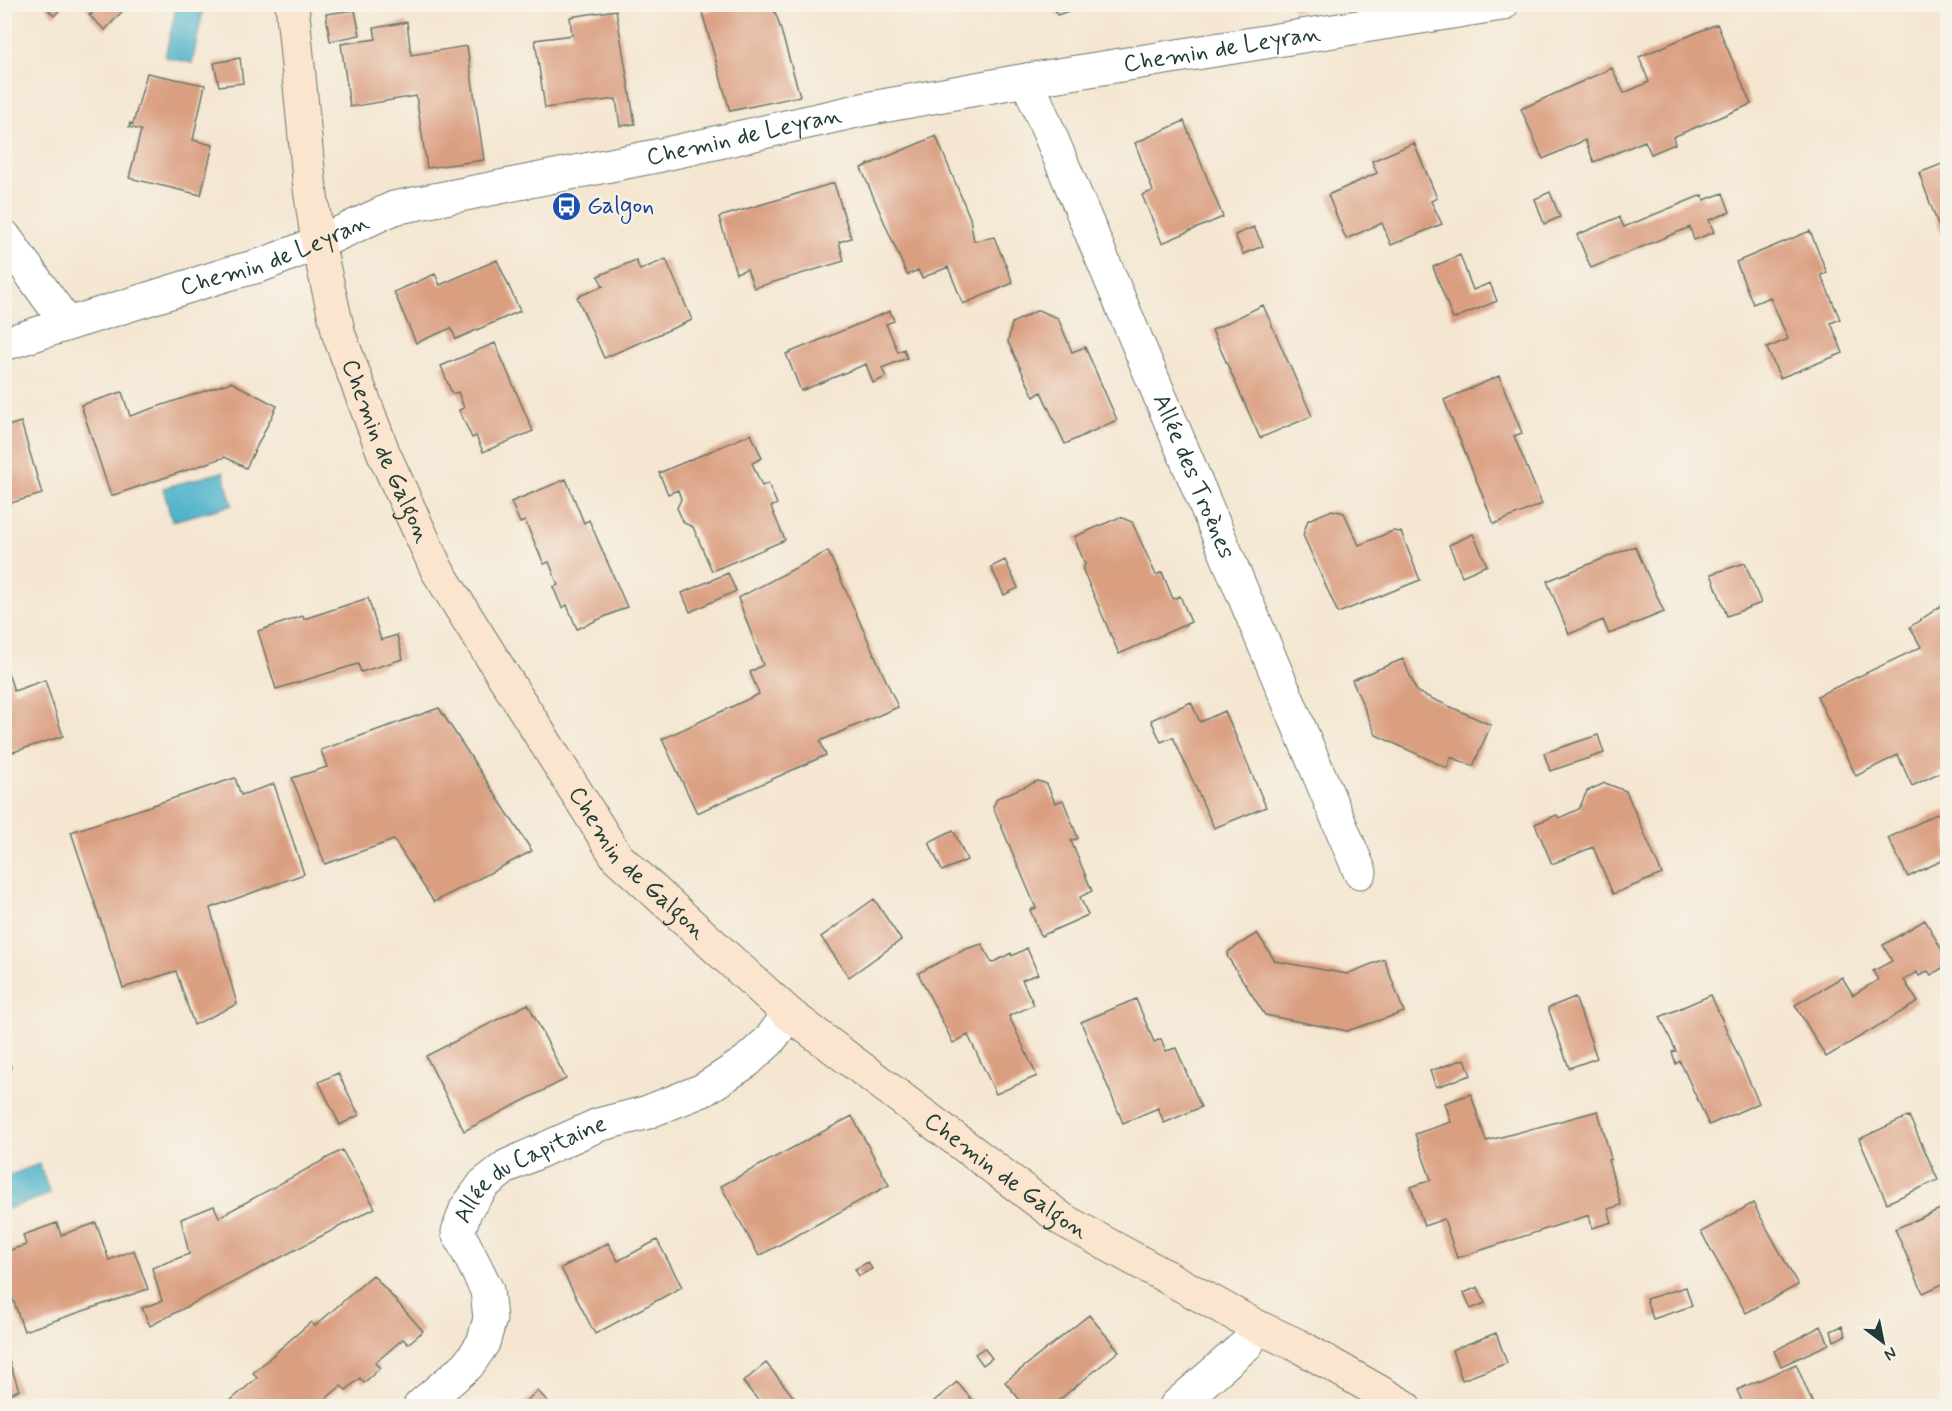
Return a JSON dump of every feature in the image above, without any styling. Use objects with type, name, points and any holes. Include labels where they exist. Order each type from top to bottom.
[{"type":"main road","name":"Chemin de Galgon","points":[[292,4],[309,189],[318,243],[345,352],[384,454],[437,570],[617,857],[789,1014],[1063,1220],[1256,1326],[1299,1346],[1404,1407]]},
{"type":"street","name":"Chemin de Leyran","points":[[4,344],[262,265],[318,243],[394,208],[661,155],[866,109],[1027,80],[1502,4]]},
{"type":"street","name":"Allée des Troènes","points":[[1027,80],[1360,872]]},
{"type":"street","points":[[4,236],[67,324]]},
{"type":"street","name":"Allée du Capitaine","points":[[420,1407],[468,1365],[483,1343],[490,1319],[487,1290],[458,1232],[466,1209],[484,1184],[507,1166],[598,1125],[645,1113],[703,1090],[746,1062],[769,1041],[789,1014]]},
{"type":"street","points":[[1176,1407],[1246,1344],[1256,1326]]},
{"type":"water","points":[[177,5],[204,5],[192,63],[165,57]]},
{"type":"water","points":[[223,472],[232,505],[172,521],[163,488]]},
{"type":"water","points":[[39,1164],[50,1194],[5,1210],[5,1177]]},
{"type":"building","points":[[43,4],[65,4],[54,16]]},
{"type":"building","points":[[81,4],[129,4],[105,30]]},
{"type":"building","points":[[1053,4],[1087,4],[1087,5],[1057,15]]},
{"type":"building","points":[[1291,4],[1322,4],[1322,6],[1293,11]]},
{"type":"building","points":[[729,5],[772,5],[800,96],[730,111],[702,12]]},
{"type":"building","points":[[355,10],[360,35],[330,41],[326,14]]},
{"type":"building","points":[[616,10],[635,124],[620,126],[616,99],[545,108],[535,40],[572,35],[570,17]]},
{"type":"building","points":[[407,22],[411,55],[467,46],[484,160],[427,168],[416,96],[350,107],[341,44],[376,39],[374,28]]},
{"type":"building","points":[[1717,24],[1751,104],[1673,137],[1675,144],[1651,154],[1645,141],[1594,162],[1585,140],[1543,159],[1521,109],[1612,68],[1624,93],[1649,82],[1639,57]]},
{"type":"building","points":[[240,58],[243,83],[219,86],[214,63]]},
{"type":"building","points":[[147,73],[205,85],[193,140],[213,145],[201,195],[129,178],[141,130],[129,127],[130,123],[133,124]]},
{"type":"building","points":[[1184,121],[1223,217],[1162,243],[1142,195],[1153,191],[1135,143]]},
{"type":"building","points":[[936,136],[970,218],[974,241],[994,237],[1013,283],[963,304],[948,267],[922,278],[918,270],[907,275],[861,168]]},
{"type":"building","points":[[1414,143],[1437,198],[1431,201],[1442,224],[1391,245],[1382,223],[1346,239],[1328,195],[1377,173],[1372,161]]},
{"type":"building","points":[[1947,162],[1947,243],[1945,244],[1919,173]]},
{"type":"building","points":[[834,183],[851,238],[839,242],[844,261],[754,288],[747,269],[736,273],[719,217]]},
{"type":"building","points":[[1550,192],[1560,217],[1544,224],[1535,199]]},
{"type":"building","points":[[1723,193],[1730,212],[1709,220],[1714,232],[1694,240],[1690,227],[1591,268],[1577,235],[1619,217],[1624,227],[1702,195],[1704,200]]},
{"type":"building","points":[[1254,227],[1263,246],[1243,254],[1235,235]]},
{"type":"building","points":[[1810,231],[1827,273],[1821,275],[1840,319],[1831,323],[1843,353],[1780,378],[1767,348],[1788,339],[1770,297],[1753,304],[1736,262]]},
{"type":"building","points":[[1460,255],[1473,290],[1490,283],[1497,301],[1453,319],[1433,267]]},
{"type":"building","points":[[666,259],[692,320],[604,358],[577,297],[603,286],[598,276],[636,260],[640,270]]},
{"type":"building","points":[[497,260],[520,311],[456,339],[451,328],[416,343],[394,292],[435,274],[440,285]]},
{"type":"building","points":[[1263,305],[1312,416],[1260,438],[1212,330]]},
{"type":"building","points":[[1038,310],[1058,318],[1072,352],[1085,347],[1117,420],[1065,444],[1041,392],[1034,397],[1008,342],[1012,323]]},
{"type":"building","points":[[890,311],[894,321],[886,324],[898,352],[904,349],[907,358],[882,368],[886,377],[873,383],[866,364],[801,391],[786,354]]},
{"type":"building","points":[[495,343],[533,431],[483,452],[476,436],[472,438],[459,410],[464,408],[458,392],[452,394],[441,366]]},
{"type":"building","points":[[1499,376],[1522,433],[1514,436],[1542,504],[1494,524],[1444,400]]},
{"type":"building","points":[[231,382],[277,406],[246,468],[225,457],[111,496],[81,405],[122,392],[130,416]]},
{"type":"building","points":[[21,422],[42,494],[4,505],[4,427]]},
{"type":"building","points":[[751,434],[762,458],[752,463],[762,486],[768,483],[777,504],[771,507],[785,540],[712,571],[693,527],[684,523],[677,508],[681,499],[678,490],[668,494],[659,473]]},
{"type":"building","points":[[566,479],[584,523],[589,520],[627,607],[577,629],[567,605],[562,608],[553,587],[558,585],[549,562],[544,564],[525,521],[520,523],[511,502]]},
{"type":"building","points":[[1332,510],[1344,513],[1359,545],[1393,531],[1401,532],[1420,580],[1338,613],[1303,535],[1308,520]]},
{"type":"building","points":[[1120,517],[1132,522],[1156,575],[1162,572],[1173,599],[1180,596],[1191,622],[1119,654],[1083,570],[1085,564],[1074,537]]},
{"type":"building","points":[[1473,534],[1487,565],[1462,576],[1449,545]]},
{"type":"building","points":[[1635,546],[1664,612],[1609,634],[1603,620],[1569,634],[1547,581]]},
{"type":"building","points":[[828,551],[898,707],[820,741],[826,755],[697,813],[662,739],[759,694],[750,672],[763,665],[738,598]]},
{"type":"building","points":[[1005,560],[1018,588],[1004,595],[991,567]]},
{"type":"building","points":[[1745,563],[1761,603],[1727,616],[1711,574]]},
{"type":"building","points":[[728,573],[736,591],[690,612],[682,593]]},
{"type":"building","points":[[368,598],[381,640],[397,635],[403,659],[361,672],[358,664],[276,689],[258,631]]},
{"type":"building","points":[[1947,602],[1947,676],[1943,679],[1947,688],[1947,769],[1912,786],[1898,755],[1856,776],[1817,696],[1921,647],[1910,627]]},
{"type":"building","points":[[1403,659],[1417,692],[1491,725],[1473,766],[1451,757],[1447,768],[1376,735],[1352,680]]},
{"type":"building","points":[[5,664],[14,691],[45,680],[63,736],[4,755]]},
{"type":"building","points":[[1191,702],[1200,722],[1225,711],[1266,807],[1214,828],[1173,737],[1161,742],[1151,720]]},
{"type":"building","points":[[439,708],[532,851],[434,902],[394,840],[325,864],[292,778],[327,767],[321,750]]},
{"type":"building","points":[[1598,735],[1604,753],[1550,771],[1544,753]]},
{"type":"building","points":[[235,778],[241,795],[274,784],[304,874],[210,908],[237,1004],[194,1025],[176,971],[123,988],[71,832]]},
{"type":"building","points":[[1038,781],[1047,784],[1055,803],[1063,800],[1078,838],[1071,841],[1092,891],[1080,897],[1088,915],[1041,936],[1030,910],[1036,908],[993,807],[997,798]]},
{"type":"building","points":[[1605,783],[1626,791],[1662,874],[1613,894],[1593,847],[1552,864],[1535,824],[1557,815],[1559,818],[1579,809],[1587,791]]},
{"type":"building","points":[[1947,809],[1947,858],[1908,877],[1888,838]]},
{"type":"building","points":[[953,830],[967,860],[942,871],[929,842]]},
{"type":"building","points":[[874,899],[901,940],[849,977],[821,937]]},
{"type":"building","points":[[1925,920],[1947,959],[1947,965],[1931,975],[1928,971],[1919,976],[1917,972],[1904,980],[1918,1002],[1826,1057],[1795,1005],[1842,977],[1853,995],[1878,980],[1873,971],[1892,961],[1883,945]]},
{"type":"building","points":[[1257,933],[1275,961],[1347,974],[1384,959],[1404,1012],[1347,1031],[1265,1015],[1227,956],[1229,951]]},
{"type":"building","points":[[982,944],[992,963],[1027,948],[1038,974],[1022,980],[1034,1005],[1009,1016],[1037,1076],[996,1094],[968,1035],[953,1043],[918,973],[966,949]]},
{"type":"building","points":[[1711,995],[1759,1103],[1709,1125],[1680,1061],[1676,1064],[1672,1052],[1676,1051],[1660,1017]]},
{"type":"building","points":[[1575,997],[1597,1058],[1569,1068],[1548,1008]]},
{"type":"building","points":[[1136,999],[1154,1042],[1161,1039],[1166,1051],[1176,1048],[1201,1107],[1164,1123],[1158,1108],[1123,1123],[1081,1022]]},
{"type":"building","points":[[528,1004],[566,1079],[464,1131],[426,1056]]},
{"type":"building","points":[[4,1052],[11,1067],[4,1070]]},
{"type":"building","points":[[1465,1059],[1471,1075],[1436,1087],[1430,1071]]},
{"type":"building","points":[[338,1073],[359,1115],[340,1125],[319,1082]]},
{"type":"building","points":[[1471,1094],[1486,1141],[1598,1111],[1611,1159],[1608,1160],[1621,1205],[1608,1209],[1612,1222],[1592,1228],[1589,1215],[1457,1258],[1444,1219],[1424,1226],[1411,1187],[1431,1180],[1415,1134],[1451,1122],[1445,1103]]},
{"type":"building","points":[[852,1116],[889,1185],[759,1256],[721,1186]]},
{"type":"building","points":[[1909,1116],[1938,1180],[1887,1203],[1859,1139]]},
{"type":"building","points":[[342,1150],[375,1208],[150,1326],[142,1308],[162,1301],[152,1268],[189,1254],[181,1219],[214,1206],[219,1217]]},
{"type":"building","points":[[1753,1203],[1798,1285],[1746,1313],[1701,1232]]},
{"type":"building","points":[[1947,1206],[1947,1282],[1923,1293],[1895,1229]]},
{"type":"building","points":[[57,1223],[61,1235],[96,1223],[109,1260],[134,1250],[148,1289],[24,1331],[4,1274],[4,1252],[26,1245],[23,1235]]},
{"type":"building","points":[[657,1240],[682,1287],[595,1334],[561,1268],[608,1243],[618,1261]]},
{"type":"building","points":[[868,1262],[872,1269],[859,1276],[855,1269]]},
{"type":"building","points":[[373,1275],[423,1331],[408,1344],[403,1339],[375,1363],[380,1368],[364,1383],[360,1378],[346,1390],[341,1386],[317,1406],[224,1406],[257,1378],[253,1373],[282,1347],[311,1322],[315,1326]]},
{"type":"building","points":[[1478,1287],[1485,1303],[1471,1309],[1464,1293]]},
{"type":"building","points":[[1686,1287],[1692,1306],[1653,1319],[1646,1299]]},
{"type":"building","points":[[1089,1315],[1119,1351],[1054,1406],[1025,1406],[1005,1382]]},
{"type":"building","points":[[1821,1326],[1829,1344],[1781,1366],[1774,1351]]},
{"type":"building","points":[[1842,1326],[1846,1335],[1834,1341],[1831,1331]]},
{"type":"building","points":[[1496,1333],[1507,1363],[1462,1380],[1452,1350]]},
{"type":"building","points":[[984,1348],[992,1358],[983,1365],[975,1354]]},
{"type":"building","points":[[8,1358],[19,1390],[4,1397],[4,1359]]},
{"type":"building","points":[[766,1363],[797,1401],[790,1406],[763,1406],[743,1382]]},
{"type":"building","points":[[1796,1364],[1814,1406],[1744,1406],[1737,1390]]},
{"type":"building","points":[[957,1382],[977,1406],[928,1406]]},
{"type":"building","points":[[538,1391],[552,1406],[522,1404]]},
{"type":"place","name":"Galgon","points":[[566,206]]}]
